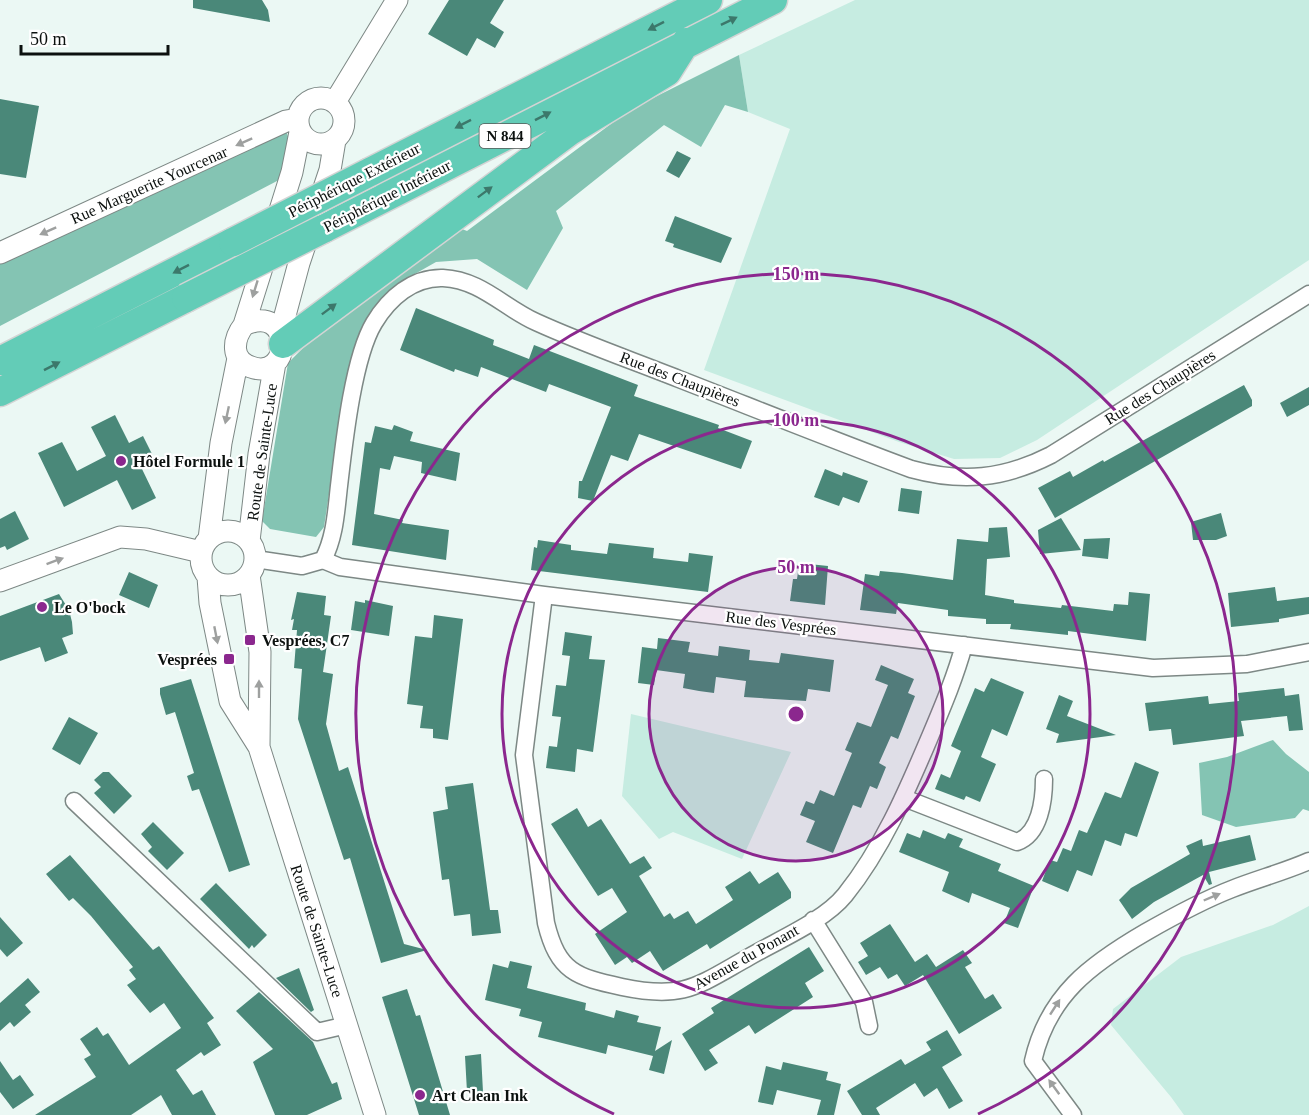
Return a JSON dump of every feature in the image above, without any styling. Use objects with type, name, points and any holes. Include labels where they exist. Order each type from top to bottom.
[{"type":"highway","name":"Périphérique Extérieur","points":[[0,361],[708,0]]},
{"type":"highway","name":"Périphérique Intérieur","points":[[0,392],[686,42],[773,0]]},
{"type":"highway","points":[[279,347],[570,130],[667,72],[686,42]]},
{"type":"street","points":[[335,102],[397,0]]},
{"type":"street","points":[[0,581],[120,537],[205,545],[219,532],[230,531],[241,534],[251,558],[244,580],[230,586],[222,585],[208,577],[201,565],[205,545],[221,443],[238,358],[236,340],[244,326],[292,172],[300,110],[316,98],[326,98],[335,102],[345,116],[341,133],[335,140],[326,144],[316,144],[306,140],[299,125]]},
{"type":"street","name":"Rue Marguerite Yourcenar","points":[[0,253],[286,121],[299,125]]},
{"type":"street","name":"Route de Sainte-Luce","points":[[259,747],[260,652],[251,558],[261,442],[279,347],[299,262],[330,170],[335,140]]},
{"type":"street","name":"Rue des Chaupières","points":[[322,560],[332,542],[342,462],[362,349],[375,322],[391,301],[408,287],[426,279],[452,279],[481,288],[534,321],[583,341],[900,465],[955,479],[1008,474],[1051,455],[1309,294]]},
{"type":"street","points":[[244,326],[254,321],[266,322],[274,326],[279,347]]},
{"type":"street","name":"Route de Sainte-Luce","points":[[238,358],[251,368],[268,367],[279,347]]},
{"type":"street","name":"Rue des Vesprées","points":[[251,558],[302,566],[322,560],[340,567],[544,595],[1153,668],[1247,664],[1309,652]]},
{"type":"street","name":"Route de Sainte-Luce","points":[[208,577],[210,603],[230,701],[259,747],[375,1115]]},
{"type":"street","name":"Avenue du Ponant","points":[[544,595],[524,755],[551,946],[563,965],[588,980],[651,993],[677,993],[701,985],[813,920],[844,896],[904,798],[956,674],[964,645]]},
{"type":"street","points":[[904,798],[1017,842],[1028,836],[1044,804],[1044,779]]},
{"type":"street","points":[[74,801],[317,1032],[347,1025]]},
{"type":"street","points":[[1073,1115],[1032,1061],[1036,1045],[1060,1000],[1083,973],[1098,961],[1205,899],[1309,861]]},
{"type":"street","points":[[813,920],[864,1002],[869,1026]]},
{"type":"green space","points":[[855,0],[1309,0],[1309,260],[1037,440],[1000,458],[954,459],[899,442],[704,370],[790,129],[748,112],[739,55]]},
{"type":"green space","points":[[739,55],[748,112],[725,105],[701,147],[664,125],[556,211],[563,228],[527,290],[477,259],[436,262],[399,283],[369,319],[356,344],[346,382],[324,527],[316,537],[270,529],[262,521],[288,363],[329,322],[457,227],[467,231],[631,109]]},
{"type":"green space","points":[[286,131],[300,169],[0,326],[0,264],[248,146]]},
{"type":"green space","points":[[631,714],[791,752],[742,859],[673,832],[659,839],[622,796]]},
{"type":"green space","points":[[1273,740],[1286,754],[1309,772],[1309,811],[1303,809],[1295,818],[1236,827],[1202,815],[1199,763],[1227,757]]},
{"type":"green space","points":[[1309,906],[1309,1115],[1184,1115],[1111,1025],[1113,1009],[1181,957],[1273,925]]},
{"type":"building","points":[[193,0],[262,0],[268,10],[270,22],[193,8]]},
{"type":"building","points":[[449,0],[504,0],[490,23],[504,32],[495,48],[477,38],[467,56],[428,34]]},
{"type":"building","points":[[0,99],[39,106],[26,178],[0,174]]},
{"type":"building","points":[[677,151],[691,158],[679,178],[666,171]]},
{"type":"building","points":[[675,216],[732,238],[721,263],[673,247],[674,244],[665,241]]},
{"type":"building","points":[[416,308],[494,340],[493,345],[529,359],[534,345],[638,385],[634,396],[719,425],[718,428],[752,441],[741,469],[639,434],[628,461],[611,455],[593,501],[578,498],[579,481],[582,481],[611,407],[549,384],[546,392],[481,367],[478,377],[455,369],[454,372],[400,350]]},
{"type":"building","points":[[1244,385],[1252,400],[1252,406],[1055,518],[1038,488],[1070,471],[1073,477],[1103,460],[1104,462]]},
{"type":"building","points":[[1309,387],[1309,405],[1287,417],[1280,403]]},
{"type":"building","name":"Hôtel Formule 1","points":[[115,415],[129,443],[143,436],[156,462],[142,469],[156,498],[132,510],[117,480],[64,507],[38,453],[62,442],[77,471],[106,456],[91,427]]},
{"type":"building","points":[[394,425],[413,432],[410,441],[460,453],[456,481],[421,473],[422,462],[394,456],[390,470],[380,468],[374,514],[403,520],[402,523],[449,530],[446,560],[352,545],[365,442],[371,443],[375,426],[392,430]]},
{"type":"building","points":[[825,469],[842,476],[843,472],[868,481],[859,503],[843,497],[839,506],[814,497]]},
{"type":"building","points":[[901,488],[922,491],[919,514],[898,511]]},
{"type":"building","points":[[15,511],[29,539],[7,550],[5,546],[0,548],[0,519]]},
{"type":"building","points":[[1221,513],[1227,536],[1216,540],[1193,540],[1191,522]]},
{"type":"building","points":[[1061,518],[1081,550],[1040,554],[1038,530]]},
{"type":"building","points":[[1007,527],[1010,557],[987,559],[985,595],[1014,600],[1014,603],[1061,608],[1062,605],[1113,611],[1114,604],[1128,605],[1129,592],[1150,594],[1146,641],[1068,631],[1068,635],[1010,629],[1011,624],[986,624],[986,619],[948,616],[948,610],[898,603],[896,614],[860,610],[865,574],[879,576],[880,571],[953,580],[957,539],[988,542],[989,528]]},
{"type":"building","points":[[1110,538],[1108,559],[1082,556],[1084,539]]},
{"type":"building","points":[[538,540],[571,545],[571,550],[607,554],[609,543],[654,548],[653,558],[688,562],[689,553],[713,556],[708,592],[531,570],[534,547],[537,548]]},
{"type":"building","points":[[805,565],[828,566],[825,605],[790,601],[793,579],[797,579],[798,572],[804,573]]},
{"type":"building","points":[[129,572],[158,585],[149,608],[119,595]]},
{"type":"building","points":[[1275,587],[1277,601],[1309,597],[1309,614],[1279,619],[1279,622],[1231,627],[1228,593]]},
{"type":"building","points":[[297,592],[326,596],[324,615],[331,616],[323,672],[333,674],[326,724],[339,771],[348,767],[404,944],[427,950],[381,963],[350,858],[344,860],[298,719],[302,669],[294,668],[297,630],[292,630],[294,619],[291,620]]},
{"type":"building","points":[[59,594],[69,610],[72,622],[73,634],[62,638],[68,653],[45,662],[40,647],[0,661],[0,616]]},
{"type":"building","points":[[365,600],[393,606],[389,636],[351,630],[355,601],[365,603]]},
{"type":"building","points":[[434,615],[463,619],[448,740],[433,738],[433,729],[420,728],[423,706],[407,704],[415,636],[432,638]]},
{"type":"building","points":[[565,632],[592,636],[589,659],[605,660],[593,752],[577,749],[575,772],[546,768],[549,746],[557,747],[561,717],[552,716],[556,685],[566,686],[570,656],[562,655]]},
{"type":"building","points":[[658,638],[690,642],[688,652],[718,656],[719,646],[750,650],[749,660],[779,663],[781,653],[834,660],[830,692],[808,689],[806,701],[744,697],[746,681],[716,677],[714,693],[683,688],[685,674],[656,670],[654,685],[638,683],[642,647],[657,649]]},
{"type":"building","points":[[881,665],[914,679],[908,693],[915,696],[898,739],[891,736],[879,763],[886,767],[877,789],[870,786],[861,808],[853,805],[833,853],[806,842],[815,821],[800,815],[806,801],[814,804],[820,790],[834,796],[852,753],[845,750],[857,722],[871,727],[888,685],[875,680]]},
{"type":"building","points":[[991,678],[1024,692],[1007,736],[992,729],[981,757],[996,764],[980,802],[966,796],[964,800],[935,789],[941,774],[950,778],[961,751],[951,746],[975,688],[984,692]]},
{"type":"building","points":[[191,679],[250,865],[229,872],[199,789],[192,791],[187,776],[194,773],[175,712],[166,715],[160,694],[160,688]]},
{"type":"building","points":[[1284,688],[1285,696],[1299,694],[1303,730],[1289,731],[1287,716],[1241,721],[1244,736],[1173,745],[1171,729],[1149,731],[1145,703],[1208,696],[1209,704],[1239,701],[1238,693]]},
{"type":"building","points":[[1059,695],[1073,701],[1067,716],[1116,735],[1056,743],[1059,734],[1046,729]]},
{"type":"building","points":[[69,717],[98,733],[80,765],[52,749]]},
{"type":"building","points":[[1135,762],[1159,772],[1137,837],[1125,833],[1121,846],[1105,840],[1092,876],[1077,870],[1068,892],[1042,881],[1050,860],[1057,862],[1063,848],[1071,851],[1079,830],[1087,833],[1105,792],[1121,798]]},
{"type":"building","points":[[103,772],[109,772],[132,796],[114,814],[94,793],[101,787],[94,780]]},
{"type":"building","points":[[473,783],[490,910],[498,910],[501,933],[472,936],[470,914],[454,916],[449,879],[442,880],[433,812],[448,809],[445,787]]},
{"type":"building","points":[[577,808],[588,827],[601,819],[630,864],[644,856],[652,868],[639,876],[664,917],[670,913],[674,919],[688,911],[696,924],[733,900],[725,887],[750,871],[759,884],[778,872],[791,892],[791,898],[710,949],[707,944],[663,971],[650,951],[632,963],[627,957],[615,965],[595,934],[627,912],[612,888],[598,896],[551,824]]},
{"type":"building","points":[[153,822],[184,853],[167,870],[148,851],[152,847],[141,834]]},
{"type":"building","points":[[923,830],[945,839],[948,833],[963,839],[959,847],[1001,864],[998,871],[1034,886],[1018,928],[1004,923],[1010,908],[972,893],[969,903],[942,891],[949,872],[899,852],[907,833],[920,838]]},
{"type":"building","points":[[1250,835],[1256,860],[1209,872],[1212,884],[1209,885],[1203,875],[1154,902],[1132,919],[1119,900],[1131,888],[1190,854],[1186,846],[1202,839],[1203,846]]},
{"type":"building","points":[[70,855],[153,950],[159,946],[214,1018],[207,1023],[221,1045],[204,1056],[201,1052],[176,1070],[193,1095],[202,1090],[216,1115],[172,1115],[161,1095],[131,1115],[35,1115],[96,1077],[84,1059],[91,1055],[80,1039],[97,1027],[103,1036],[108,1033],[129,1065],[181,1028],[164,1003],[150,1013],[127,985],[136,979],[129,970],[133,967],[91,916],[73,898],[69,901],[46,874]]},
{"type":"building","points":[[216,883],[267,935],[254,948],[252,945],[249,949],[200,899]]},
{"type":"building","points":[[0,917],[23,943],[7,957],[0,949]]},
{"type":"building","points":[[890,924],[915,962],[927,954],[936,967],[963,950],[972,963],[965,967],[985,999],[993,994],[1002,1008],[959,1034],[923,975],[905,986],[897,974],[888,979],[880,967],[866,975],[858,962],[868,956],[860,943]]},
{"type":"building","points":[[809,947],[824,971],[805,983],[813,997],[755,1034],[749,1025],[709,1050],[718,1063],[705,1071],[682,1034],[714,1013],[711,1008]]},
{"type":"building","points":[[510,961],[532,966],[527,988],[586,1003],[585,1010],[614,1018],[616,1010],[639,1016],[637,1022],[661,1027],[655,1051],[672,1040],[664,1074],[649,1070],[653,1056],[608,1045],[606,1054],[538,1037],[542,1022],[519,1016],[521,1009],[485,1000],[493,964],[508,968]]},
{"type":"building","points":[[299,968],[314,1010],[311,1012],[276,978]]},
{"type":"building","points":[[28,978],[40,992],[25,1005],[31,1012],[14,1027],[10,1022],[0,1031],[0,1003]]},
{"type":"building","points":[[407,989],[416,1016],[420,1015],[450,1115],[419,1115],[382,997]]},
{"type":"building","points":[[259,992],[313,1042],[332,1084],[337,1082],[342,1099],[307,1115],[275,1115],[253,1062],[273,1049],[236,1011]]},
{"type":"building","points":[[947,1030],[962,1055],[942,1067],[963,1101],[949,1109],[937,1088],[924,1097],[915,1083],[876,1108],[880,1115],[862,1115],[847,1091],[901,1059],[905,1065],[931,1050],[926,1042]]},
{"type":"building","points":[[481,1054],[483,1092],[467,1092],[465,1056]]},
{"type":"building","points":[[0,1061],[13,1080],[20,1075],[34,1095],[13,1109],[0,1092]]},
{"type":"building","points":[[783,1062],[828,1072],[826,1080],[841,1084],[834,1115],[817,1115],[821,1100],[777,1090],[773,1105],[758,1102],[766,1066],[781,1070]]},
{"type":"place","name":"Hôtel Formule 1","points":[[121,461]]},
{"type":"place","name":"Le O'bock","points":[[42,607]]},
{"type":"place","name":"Vesprées, C7","points":[[250,640]]},
{"type":"place","name":"Vesprées","points":[[229,659]]},
{"type":"place","name":"Art Clean Ink","points":[[420,1095]]}]
